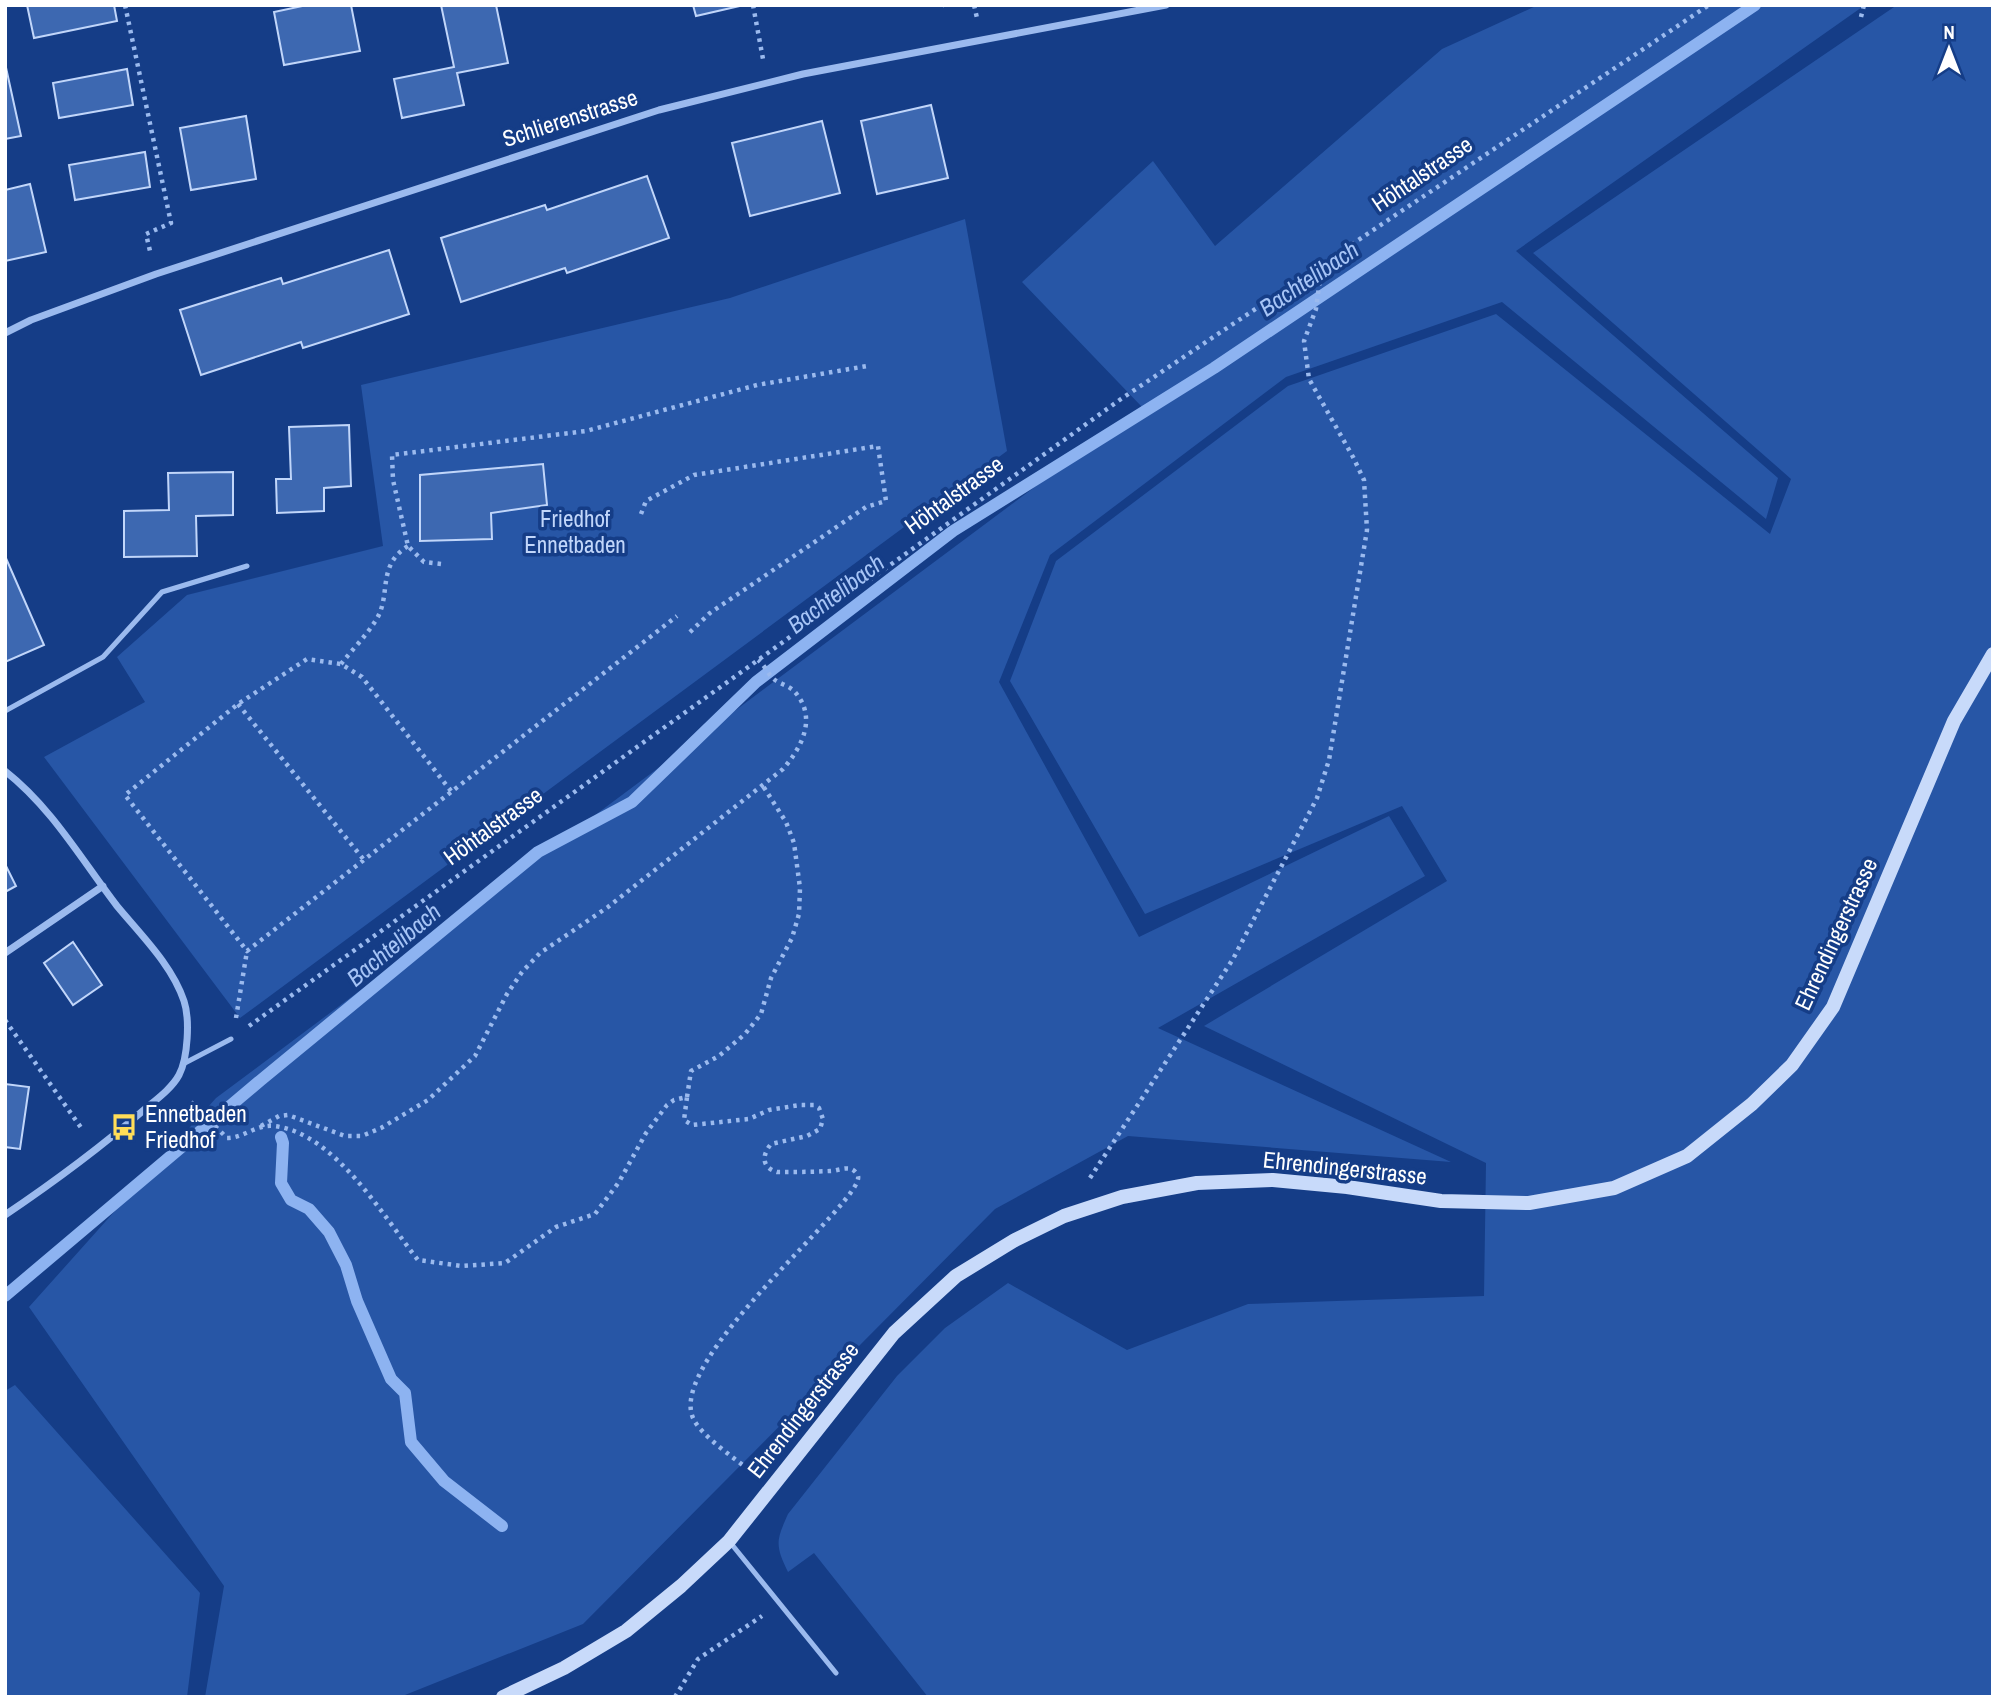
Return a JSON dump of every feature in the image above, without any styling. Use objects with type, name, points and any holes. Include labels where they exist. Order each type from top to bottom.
[{"type":"main road","name":"Ehrendingerstrasse","points":[[503,1697],[564,1668],[626,1631],[681,1586],[729,1541],[894,1333],[956,1276],[1015,1240],[1064,1216],[1122,1197],[1197,1183],[1273,1180],[1347,1187],[1441,1201],[1529,1203],[1614,1188],[1687,1156],[1752,1104],[1792,1065],[1833,1007],[1954,721],[1993,654]]},
{"type":"street","name":"Schlierenstrasse","points":[[5,333],[31,320],[156,274],[659,110],[803,74],[1166,5]]},
{"type":"street","points":[[5,771],[37,797],[164,963],[185,1002],[187,1034],[183,1064],[178,1076],[164,1092],[96,1150],[5,1215]]},
{"type":"street","points":[[5,953],[103,886]]},
{"type":"lane","points":[[5,711],[103,657],[162,592],[247,566]]},
{"type":"lane","points":[[183,1064],[231,1039]]},
{"type":"lane","points":[[729,1541],[836,1672]]},
{"type":"path","points":[[125,5],[171,223],[146,234],[156,274]]},
{"type":"path","points":[[753,5],[768,83]]},
{"type":"path","name":"Höhtalstrasse","points":[[231,1039],[1121,399],[1709,5]]},
{"type":"path","points":[[1860,17],[1864,5]]},
{"type":"path","points":[[1064,1216],[1233,959],[1317,797],[1329,760],[1367,530],[1367,505],[1364,480],[1359,468],[1308,379],[1304,341],[1317,309],[1322,264]]},
{"type":"path","points":[[441,564],[424,562],[408,546],[393,480],[392,455],[586,431],[757,385],[867,366]]},
{"type":"path","points":[[641,514],[646,501],[694,475],[878,446],[886,501],[866,507],[710,613],[689,633]]},
{"type":"path","points":[[341,664],[378,618],[389,568],[397,553],[408,546]]},
{"type":"path","points":[[231,1039],[247,951],[677,616]]},
{"type":"path","points":[[247,951],[125,795],[238,704],[307,659],[341,664],[362,677],[452,791]]},
{"type":"path","points":[[206,1118],[227,1138],[234,1138],[279,1116],[288,1115],[345,1136],[362,1136],[428,1100],[475,1056],[507,994],[522,972],[540,954],[608,907],[763,786],[796,755],[807,722],[806,713],[793,690],[772,679],[760,660]]},
{"type":"path","points":[[238,704],[363,860]]},
{"type":"path","points":[[763,786],[786,822],[794,843],[800,888],[799,914],[792,938],[771,978],[761,1014],[745,1034],[719,1056],[691,1072],[684,1120],[692,1125],[749,1119],[769,1110],[800,1105],[816,1106],[822,1114],[820,1129],[807,1136],[771,1144],[764,1154],[765,1163],[777,1172],[849,1168],[858,1176],[858,1183],[839,1209],[804,1243],[736,1319],[696,1383],[690,1405],[694,1420],[771,1488]]},
{"type":"path","points":[[5,1020],[96,1150]]},
{"type":"path","points":[[261,1127],[273,1126],[297,1133],[309,1139],[350,1171],[418,1260],[462,1266],[505,1263],[556,1227],[595,1214],[620,1182],[646,1133],[667,1105],[687,1097]]},
{"type":"path","points":[[676,1697],[698,1660],[780,1604]]},
{"type":"green space","points":[[1538,5],[1865,5],[1516,251],[1778,478],[1766,519],[1502,302],[1286,377],[1050,555],[999,682],[1139,937],[1389,816],[1425,876],[1158,1028],[1451,1162],[1128,1136],[995,1209],[583,1624],[400,1697],[205,1697],[224,1586],[29,1307],[216,1098],[1142,407],[1022,282],[1153,161],[1215,246],[1442,49]]},
{"type":"green space","points":[[1897,5],[1993,5],[1993,1697],[928,1697],[814,1553],[788,1572],[779,1543],[788,1514],[897,1376],[945,1328],[1008,1283],[1127,1350],[1248,1304],[1484,1296],[1486,1163],[1204,1026],[1447,881],[1402,806],[1145,914],[1010,681],[1056,561],[1288,386],[1496,314],[1770,534],[1791,479],[1533,253]]},
{"type":"green space","name":"Friedhof Ennetbaden","points":[[965,219],[1007,451],[240,1018],[44,757],[145,702],[117,657],[187,595],[383,546],[361,385],[730,298]]},
{"type":"green space","points":[[15,1385],[200,1593],[187,1697],[5,1697],[5,1391]]},
{"type":"building","points":[[27,5],[114,5],[117,21],[34,38]]},
{"type":"building","points":[[307,5],[351,5],[360,51],[284,65],[274,12]]},
{"type":"building","points":[[441,5],[496,5],[508,63],[457,73],[464,105],[402,118],[394,79],[454,67]]},
{"type":"building","points":[[693,5],[744,5],[696,16]]},
{"type":"building","points":[[5,63],[21,136],[5,139]]},
{"type":"building","points":[[127,69],[133,105],[59,118],[53,83]]},
{"type":"building","points":[[931,105],[948,178],[877,194],[861,121]]},
{"type":"building","points":[[246,116],[256,179],[191,190],[180,128]]},
{"type":"building","points":[[822,121],[840,193],[750,216],[732,143]]},
{"type":"building","points":[[145,152],[150,187],[75,200],[69,165]]},
{"type":"building","points":[[647,176],[669,238],[567,273],[565,268],[461,302],[441,238],[545,205],[547,210]]},
{"type":"building","points":[[30,184],[46,252],[5,261],[5,190]]},
{"type":"building","points":[[389,250],[409,314],[303,348],[301,342],[201,375],[180,310],[281,278],[283,284]]},
{"type":"building","points":[[349,425],[351,486],[324,488],[324,511],[277,513],[276,479],[291,479],[289,427]]},
{"type":"building","points":[[543,464],[547,505],[491,513],[492,539],[420,541],[420,475]]},
{"type":"building","points":[[233,472],[233,515],[196,516],[197,556],[124,557],[124,511],[169,510],[168,473]]},
{"type":"building","points":[[5,556],[44,645],[5,662]]},
{"type":"building","points":[[5,864],[16,886],[5,892]]},
{"type":"building","points":[[73,942],[102,985],[73,1005],[44,963]]},
{"type":"building","points":[[5,1084],[29,1087],[20,1149],[5,1147]]},
{"type":"waterway","name":"Bachtelibach","points":[[5,1296],[261,1080],[538,852],[632,802],[756,682],[953,531],[1214,368],[1755,5]]},
{"type":"waterway","points":[[281,1137],[281,1183],[291,1200],[309,1209],[329,1232],[346,1265],[357,1301],[391,1379],[405,1393],[411,1442],[444,1481],[502,1526]]},
{"type":"place","name":"Ennetbaden Friedhof","points":[[124,1127]]}]
